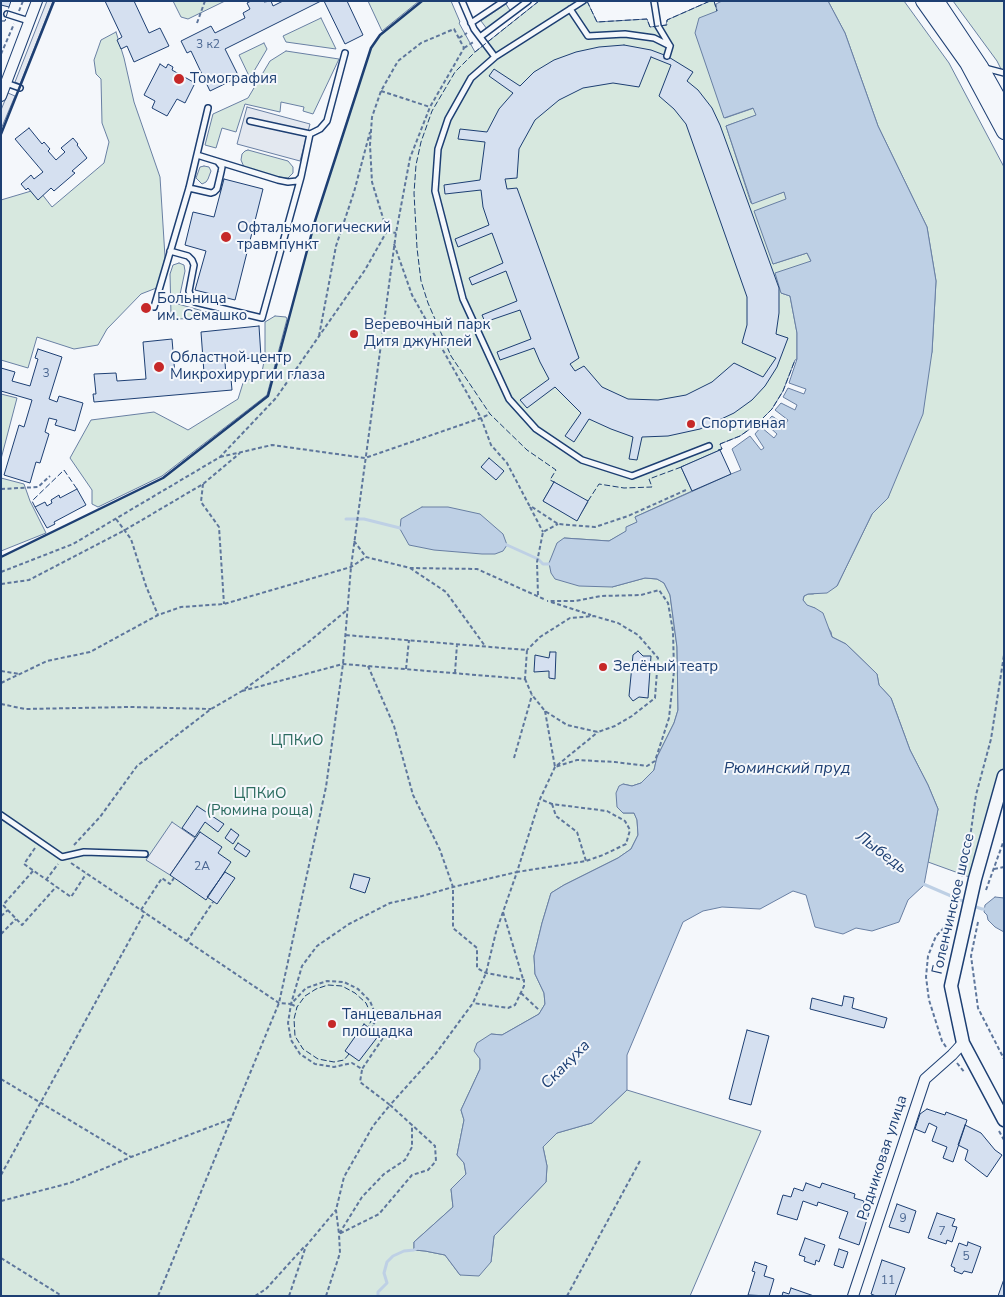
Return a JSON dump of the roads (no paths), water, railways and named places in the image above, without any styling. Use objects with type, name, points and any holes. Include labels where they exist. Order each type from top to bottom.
[{"type":"main road","points":[[923,1],[967,63],[1004,132]]},
{"type":"main road","points":[[937,1],[981,66],[1004,108]]},
{"type":"street","points":[[1,96],[37,1]]},
{"type":"street","name":"Голенчинское шоссе","points":[[1004,776],[975,879],[977,896],[951,986],[962,1043],[1004,1120]]},
{"type":"street","name":"Родниковая улица","points":[[853,1296],[925,1079],[952,1055],[962,1043]]},
{"type":"lane","points":[[462,1],[471,23],[495,57]]},
{"type":"lane","points":[[471,23],[504,1]]},
{"type":"lane","points":[[480,37],[528,1]]},
{"type":"lane","points":[[583,1],[495,57],[471,78],[448,119],[438,149],[436,192],[463,299],[509,399],[536,429],[582,460],[632,476],[709,446]]},
{"type":"lane","points":[[654,1],[658,26],[670,46],[667,56]]},
{"type":"lane","points":[[570,9],[588,36],[624,34],[654,38],[670,46]]},
{"type":"lane","points":[[7,14],[30,21]]},
{"type":"lane","points":[[250,121],[310,134],[320,129],[327,121],[345,53]]},
{"type":"lane","points":[[981,66],[1004,73]]},
{"type":"lane","points":[[6,83],[20,88]]},
{"type":"lane","points":[[154,307],[189,188],[208,108]]},
{"type":"lane","points":[[170,251],[188,256],[192,260],[194,265],[189,291],[196,302],[262,318],[301,177],[310,134]]},
{"type":"lane","points":[[197,155],[278,180],[297,181],[301,177]]},
{"type":"lane","points":[[189,188],[214,192],[217,189],[222,167],[217,161]]},
{"type":"lane","points":[[1,815],[62,857],[84,852],[145,854]]},
{"type":"water","name":"Рюминский пруд","points":[[722,1],[828,1],[845,33],[878,126],[927,227],[936,281],[932,352],[923,414],[888,498],[872,514],[837,586],[827,593],[808,594],[804,596],[803,600],[807,605],[823,613],[832,637],[846,644],[877,674],[879,685],[891,698],[910,750],[928,785],[938,809],[924,885],[908,900],[899,922],[872,931],[856,928],[843,934],[815,927],[806,895],[793,891],[760,909],[722,907],[703,911],[683,922],[627,1055],[627,1090],[592,1123],[557,1133],[543,1147],[547,1166],[546,1182],[494,1236],[491,1262],[479,1276],[460,1275],[445,1255],[414,1250],[414,1242],[453,1207],[451,1189],[466,1174],[464,1163],[457,1155],[464,1120],[461,1110],[480,1069],[480,1059],[474,1051],[477,1043],[491,1034],[502,1035],[539,1014],[545,1004],[544,993],[535,974],[534,956],[551,893],[618,858],[631,849],[638,835],[637,820],[634,813],[623,813],[617,807],[616,793],[619,786],[623,784],[632,786],[641,783],[654,770],[657,757],[674,723],[678,710],[677,647],[670,595],[664,583],[657,579],[645,578],[612,587],[579,586],[555,579],[551,573],[549,563],[557,543],[564,538],[609,541],[626,531],[626,527],[637,522],[635,517],[741,470],[732,449],[750,436],[761,450],[764,448],[755,434],[761,427],[774,438],[777,434],[765,423],[772,416],[785,425],[788,420],[775,410],[781,403],[795,410],[797,405],[783,397],[788,388],[804,394],[806,389],[789,383],[797,359],[797,333],[790,296],[781,293],[775,273],[811,261],[807,253],[773,264],[754,211],[786,199],[784,192],[752,204],[726,126],[756,115],[753,108],[724,118],[695,33],[699,18],[717,11],[716,4]]},
{"type":"water","points":[[422,507],[448,507],[480,514],[503,534],[507,545],[503,551],[495,554],[482,554],[434,550],[409,545],[400,529],[401,519]]},
{"type":"water","points":[[995,897],[1004,898],[1004,932],[988,920],[984,912],[985,905]]},
{"type":"waterway","points":[[346,519],[364,519],[404,529]]},
{"type":"waterway","points":[[504,544],[538,559],[543,564],[553,564]]},
{"type":"waterway","name":"Лыбедь","points":[[921,883],[965,902]]},
{"type":"waterway","name":"Лыбедь","points":[[973,906],[986,909]]},
{"type":"waterway","name":"Скакуха","points":[[378,1296],[378,1292],[387,1283],[384,1273],[387,1262],[393,1256],[404,1251],[416,1249]]},
{"type":"place","name":"Томография","points":[[179,79]]},
{"type":"place","name":"Офтальмологический травмпункт","points":[[226,237]]},
{"type":"place","name":"Больница им. Семашко","points":[[146,308]]},
{"type":"place","name":"Веревочный парк Дитя джунглей","points":[[354,334]]},
{"type":"place","name":"Областной центр Микрохирургии глаза","points":[[159,367]]},
{"type":"place","name":"Спортивная","points":[[691,424]]},
{"type":"place","name":"Зелёный театр","points":[[603,667]]},
{"type":"place","name":"Танцевальная площадка","points":[[332,1024]]},
{"type":"park label","name":"ЦПКиО","points":[[297,741]]},
{"type":"park label","name":"ЦПКиО (Рюмина роща)","points":[[260,802]]}]
